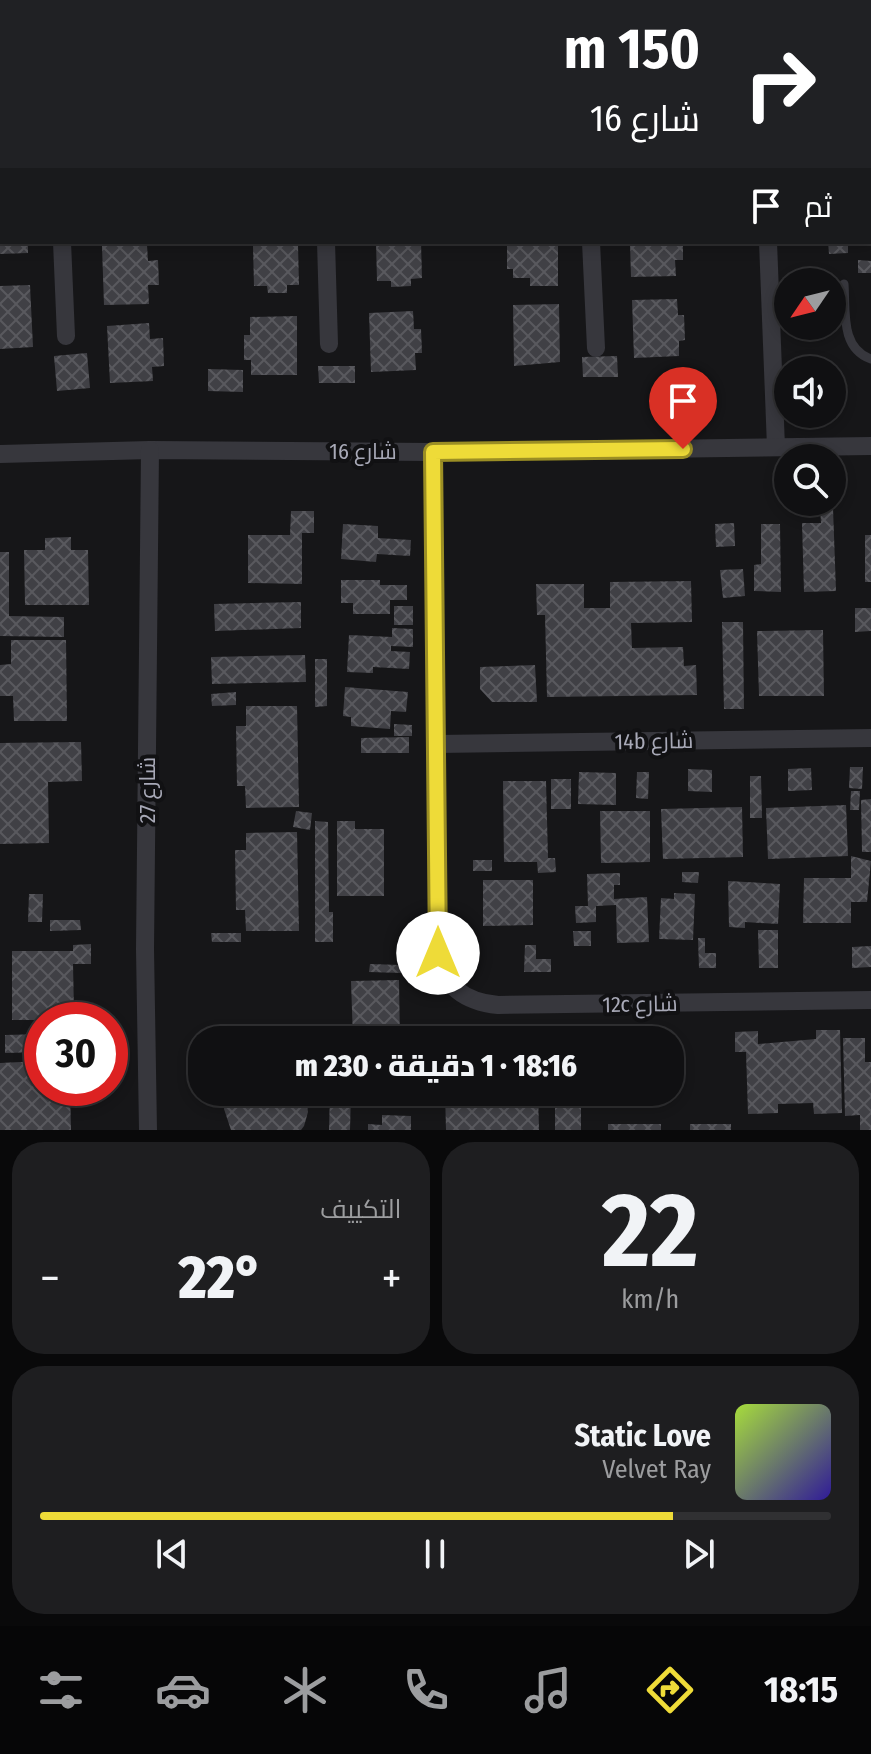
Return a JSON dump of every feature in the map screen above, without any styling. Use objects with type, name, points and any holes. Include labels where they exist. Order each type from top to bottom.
[{"type":"street","points":[[62,244],[66,336]]},
{"type":"street","points":[[326,244],[329,344]]},
{"type":"street","points":[[591,244],[596,348]]},
{"type":"street","points":[[768,244],[776,444]]},
{"type":"street","name":"شارع 16","points":[[846,446],[871,446]]},
{"type":"street","name":"شارع 16","points":[[0,454],[150,450],[433,452],[774,447]]},
{"type":"street","name":"شارع 27","points":[[148,1130],[145,949],[150,450]]},
{"type":"street","points":[[433,452],[437,744]]},
{"type":"street","name":"14b شارع","points":[[437,744],[871,738]]},
{"type":"street","name":"12c شارع","points":[[437,744],[438,953],[450,984],[480,1004],[871,1000]]},
{"type":"lane","points":[[846,303],[850,341],[856,351],[871,359]]},
{"type":"building","points":[[0,244],[28,244],[28,253],[0,254]]},
{"type":"building","points":[[376,244],[421,244],[422,278],[411,279],[411,286],[391,287],[391,281],[377,281]]},
{"type":"building","points":[[507,244],[558,244],[558,286],[530,286],[530,278],[513,278],[513,269],[507,269]]},
{"type":"building","points":[[630,244],[683,244],[683,260],[675,260],[676,276],[631,277]]},
{"type":"building","points":[[828,244],[848,244],[848,253],[829,254]]},
{"type":"building","points":[[147,245],[148,261],[158,260],[159,285],[148,285],[149,304],[104,305],[102,246]]},
{"type":"building","points":[[298,245],[299,285],[287,285],[287,293],[268,293],[267,286],[254,286],[253,246]]},
{"type":"building","points":[[858,260],[871,261],[871,273],[858,273]]},
{"type":"building","points":[[30,285],[33,347],[0,349],[0,286]]},
{"type":"building","points":[[677,299],[678,315],[684,315],[685,340],[679,341],[679,356],[634,358],[632,300]]},
{"type":"building","points":[[559,304],[560,362],[514,366],[513,305]]},
{"type":"building","points":[[413,311],[414,329],[421,329],[422,353],[415,353],[416,370],[371,372],[369,313]]},
{"type":"building","points":[[297,316],[297,375],[251,375],[251,360],[244,360],[244,335],[250,335],[250,317]]},
{"type":"building","points":[[149,323],[150,339],[163,338],[164,366],[152,367],[153,381],[110,383],[107,326]]},
{"type":"building","points":[[87,353],[90,388],[57,391],[54,356]]},
{"type":"building","points":[[617,356],[618,377],[583,377],[582,357]]},
{"type":"building","points":[[318,366],[355,366],[355,383],[319,383]]},
{"type":"building","points":[[208,369],[243,370],[243,392],[208,391]]},
{"type":"building","points":[[291,511],[314,511],[314,533],[302,533],[302,584],[248,583],[248,535],[290,535]]},
{"type":"building","points":[[820,516],[833,516],[836,591],[804,592],[802,523],[821,523]]},
{"type":"building","points":[[734,523],[735,546],[716,547],[715,524]]},
{"type":"building","points":[[343,524],[378,526],[378,538],[411,540],[410,556],[377,554],[376,562],[341,559]]},
{"type":"building","points":[[761,524],[780,524],[781,592],[754,591],[754,565],[761,564]]},
{"type":"building","points":[[865,535],[871,535],[871,582],[865,582]]},
{"type":"building","points":[[71,537],[71,550],[88,550],[89,605],[25,605],[24,550],[45,550],[45,538]]},
{"type":"building","points":[[0,552],[9,552],[9,616],[64,617],[64,637],[0,636]]},
{"type":"building","points":[[743,569],[745,596],[723,598],[720,570]]},
{"type":"building","points":[[341,580],[380,580],[380,585],[407,585],[407,600],[390,600],[390,614],[353,614],[353,603],[341,603]]},
{"type":"building","points":[[691,581],[692,622],[631,623],[632,648],[683,647],[684,666],[696,665],[697,695],[547,697],[545,615],[537,615],[536,584],[584,584],[584,608],[610,608],[610,582]]},
{"type":"building","points":[[301,602],[301,628],[215,631],[214,604]]},
{"type":"building","points":[[394,606],[413,606],[413,625],[394,625]]},
{"type":"building","points":[[855,608],[871,608],[871,631],[855,632]]},
{"type":"building","points":[[722,622],[743,622],[744,709],[724,709]]},
{"type":"building","points":[[392,628],[413,629],[413,647],[391,646],[391,651],[410,652],[409,669],[373,667],[373,673],[347,672],[349,635],[392,637]]},
{"type":"building","points":[[823,630],[824,696],[759,696],[757,631]]},
{"type":"building","points":[[11,640],[66,640],[67,721],[14,721],[13,696],[0,696],[0,665],[11,664]]},
{"type":"building","points":[[305,655],[306,682],[212,684],[211,657]]},
{"type":"building","points":[[315,659],[327,659],[327,706],[315,707]]},
{"type":"building","points":[[535,665],[537,702],[492,702],[480,689],[480,667]]},
{"type":"building","points":[[345,687],[408,692],[406,712],[391,711],[390,729],[351,726],[351,717],[343,716]]},
{"type":"building","points":[[236,692],[236,705],[212,706],[211,694]]},
{"type":"building","points":[[246,706],[297,706],[299,807],[246,808],[245,786],[237,786],[236,726],[246,726]]},
{"type":"building","points":[[394,724],[412,725],[412,736],[394,736]]},
{"type":"building","points":[[409,737],[409,753],[361,753],[361,738]]},
{"type":"building","points":[[81,742],[82,781],[48,782],[49,843],[0,844],[0,743]]},
{"type":"building","points":[[850,767],[863,767],[862,789],[849,788]]},
{"type":"building","points":[[811,768],[812,790],[788,791],[788,769]]},
{"type":"building","points":[[688,769],[712,770],[712,792],[688,791]]},
{"type":"building","points":[[579,772],[616,773],[616,805],[578,804]]},
{"type":"building","points":[[637,772],[649,772],[648,799],[636,798]]},
{"type":"building","points":[[750,776],[761,776],[762,818],[750,818]]},
{"type":"building","points":[[551,779],[571,779],[571,809],[551,809]]},
{"type":"building","points":[[503,781],[546,781],[548,858],[555,858],[556,872],[538,873],[537,862],[504,862]]},
{"type":"building","points":[[851,791],[860,791],[859,810],[850,810]]},
{"type":"building","points":[[871,799],[871,852],[862,852],[861,800]]},
{"type":"building","points":[[846,805],[848,856],[768,859],[766,808]]},
{"type":"building","points":[[742,807],[743,857],[663,859],[661,809]]},
{"type":"building","points":[[296,811],[312,813],[310,830],[293,827]]},
{"type":"building","points":[[600,811],[650,811],[650,862],[601,863]]},
{"type":"building","points":[[315,821],[328,822],[329,912],[333,912],[333,942],[315,942]]},
{"type":"building","points":[[337,821],[355,821],[355,829],[384,829],[384,896],[337,896]]},
{"type":"building","points":[[297,832],[299,931],[246,931],[245,910],[236,910],[235,850],[246,850],[246,833]]},
{"type":"building","points":[[851,856],[871,861],[867,902],[851,902],[851,923],[803,923],[804,878],[851,878]]},
{"type":"building","points":[[473,860],[492,860],[492,871],[473,871]]},
{"type":"building","points":[[682,872],[699,872],[698,883],[682,882]]},
{"type":"building","points":[[620,873],[620,885],[614,885],[614,899],[647,897],[649,942],[617,943],[616,905],[596,906],[596,922],[576,923],[575,906],[588,906],[587,874]]},
{"type":"building","points":[[483,880],[533,880],[533,925],[483,926]]},
{"type":"building","points":[[728,881],[780,884],[778,924],[745,922],[745,928],[729,927]]},
{"type":"building","points":[[674,893],[695,894],[693,940],[659,939],[661,898],[674,899]]},
{"type":"building","points":[[29,894],[43,894],[42,922],[28,922]]},
{"type":"building","points":[[50,920],[80,920],[81,930],[50,931]]},
{"type":"building","points":[[758,930],[778,930],[778,968],[759,968]]},
{"type":"building","points":[[573,931],[591,931],[591,946],[574,946]]},
{"type":"building","points":[[211,933],[241,933],[241,942],[212,942]]},
{"type":"building","points":[[698,938],[705,938],[705,953],[716,953],[716,968],[699,968]]},
{"type":"building","points":[[91,944],[91,964],[73,964],[74,1002],[24,1002],[24,1020],[12,1020],[12,951],[73,951],[73,945]]},
{"type":"building","points":[[525,945],[536,945],[536,959],[551,959],[551,972],[524,972]]},
{"type":"building","points":[[871,946],[871,967],[852,968],[852,947]]},
{"type":"building","points":[[370,964],[401,965],[401,973],[369,972]]},
{"type":"building","points":[[399,980],[400,1026],[353,1026],[351,981]]},
{"type":"building","points":[[816,1030],[840,1030],[842,1113],[814,1114],[813,1103],[778,1104],[778,1113],[748,1114],[746,1052],[735,1052],[735,1032],[758,1031],[758,1044],[816,1039]]},
{"type":"building","points":[[24,1034],[24,1052],[5,1053],[5,1035]]},
{"type":"building","points":[[843,1038],[865,1038],[865,1062],[871,1062],[871,1130],[860,1130],[860,1115],[845,1116]]},
{"type":"building","points":[[24,1062],[24,1106],[70,1106],[71,1130],[0,1130],[0,1063]]},
{"type":"building","points":[[225,1106],[307,1106],[308,1112],[301,1130],[231,1130]]},
{"type":"building","points":[[330,1106],[351,1106],[350,1130],[329,1130]]},
{"type":"building","points":[[445,1106],[538,1106],[539,1130],[446,1130]]},
{"type":"building","points":[[555,1106],[581,1106],[581,1130],[555,1130]]},
{"type":"building","points":[[382,1115],[411,1116],[411,1130],[368,1130],[368,1124],[382,1125]]},
{"type":"building","points":[[608,1124],[661,1124],[661,1130],[608,1130]]},
{"type":"building","points":[[690,1124],[731,1124],[731,1130],[690,1130]]},
{"type":"route","points":[[438,953],[433,452],[683,449]]}]
